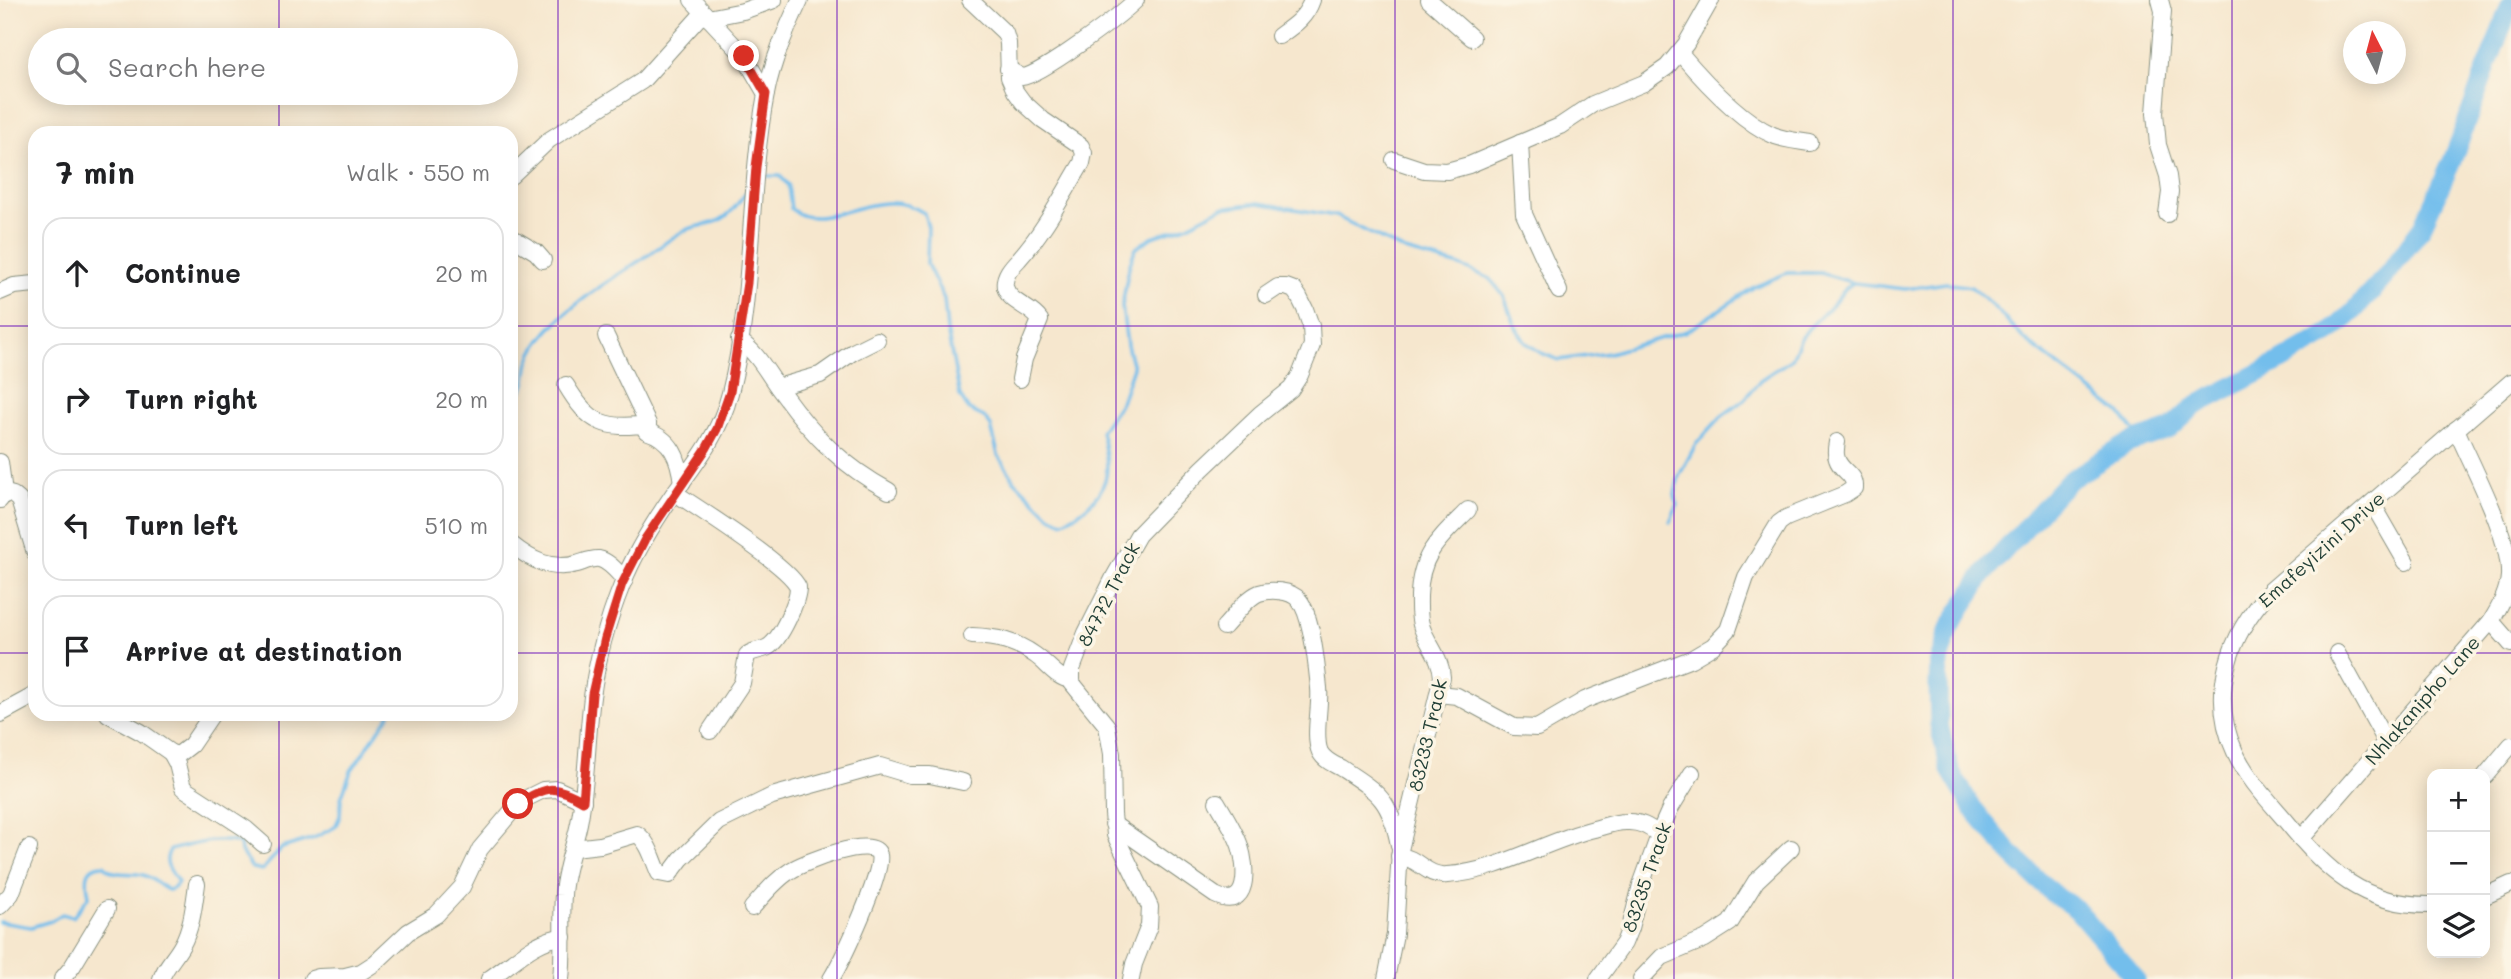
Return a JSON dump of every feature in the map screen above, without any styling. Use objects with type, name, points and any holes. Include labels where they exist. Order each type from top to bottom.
[{"type":"street","points":[[692,0],[744,56],[766,94]]},
{"type":"street","points":[[518,169],[548,140],[642,81],[706,15],[743,11],[774,0]]},
{"type":"street","points":[[561,979],[563,891],[583,801],[595,678],[605,638],[625,580],[645,539],[706,449],[726,408],[739,340],[752,239],[755,177],[766,94],[778,53],[800,0]]},
{"type":"street","points":[[970,0],[1004,33],[1008,43],[1011,84],[1023,102],[1056,130],[1081,146],[1084,153],[1082,163],[1043,230],[1007,276],[1006,287],[1011,296],[1035,313],[1040,320],[1024,359],[1020,379]]},
{"type":"street","points":[[1008,69],[1022,77],[1041,71],[1120,15],[1136,0]]},
{"type":"street","points":[[1279,36],[1301,20],[1312,0]]},
{"type":"street","points":[[1429,0],[1472,38]]},
{"type":"street","points":[[1394,160],[1424,170],[1447,171],[1469,165],[1560,126],[1608,97],[1654,77],[1680,53],[1711,0]]},
{"type":"street","points":[[2160,0],[2163,11],[2155,113],[2158,145],[2170,192],[2167,214]]},
{"type":"street","points":[[1680,53],[1704,82],[1765,131],[1782,138],[1810,143]]},
{"type":"street","points":[[1520,144],[1524,214],[1559,291]]},
{"type":"street","points":[[518,241],[536,252],[543,260]]},
{"type":"street","points":[[0,292],[14,286],[28,285]]},
{"type":"street","name":"84772 Track","points":[[1071,680],[1072,669],[1086,633],[1131,544],[1202,469],[1260,414],[1291,389],[1300,375],[1312,345],[1311,326],[1306,309],[1300,296],[1286,287],[1278,287],[1266,295]]},
{"type":"street","points":[[606,336],[648,424],[646,430],[659,436],[671,447],[678,462],[678,488]]},
{"type":"street","points":[[739,340],[759,357],[814,435],[835,456],[889,491]]},
{"type":"street","points":[[778,387],[820,375],[853,352],[877,340]]},
{"type":"street","name":"Emafeyizini Drive","points":[[2427,905],[2396,902],[2367,894],[2331,872],[2262,794],[2235,752],[2230,738],[2224,703],[2229,656],[2241,627],[2259,602],[2511,382]]},
{"type":"street","points":[[566,385],[582,410],[597,421],[622,428],[648,424]]},
{"type":"street","name":"Nhlakanipho Lane","points":[[2301,839],[2500,608],[2508,584],[2509,560],[2498,524],[2456,429]]},
{"type":"street","points":[[1438,694],[1457,696],[1514,727],[1537,728],[1585,699],[1701,654],[1728,630],[1746,577],[1779,523],[1854,488],[1852,477],[1841,467],[1836,457],[1837,442]]},
{"type":"street","points":[[0,463],[1,498],[13,495],[19,500],[28,529]]},
{"type":"street","points":[[678,488],[788,573],[798,587],[796,601],[777,639],[766,648],[747,655],[742,683],[710,731]]},
{"type":"street","points":[[2372,503],[2406,562]]},
{"type":"street","name":"83233 Track","points":[[1386,979],[1395,934],[1399,853],[1442,669],[1422,628],[1419,615],[1419,583],[1426,556],[1432,547],[1468,510]]},
{"type":"street","points":[[518,549],[529,558],[554,566],[573,565],[592,559],[602,560],[625,580]]},
{"type":"street","points":[[1224,627],[1259,593],[1283,592],[1299,599],[1308,620],[1319,688],[1319,749],[1324,759],[1362,782],[1389,808],[1396,828],[1399,853],[1433,874],[1472,872],[1574,834],[1617,823],[1643,824],[1660,835]]},
{"type":"street","points":[[2491,621],[2511,644]]},
{"type":"street","points":[[972,636],[995,637],[1014,642],[1037,656],[1061,678],[1071,680],[1107,726],[1112,754],[1113,824],[1119,846],[1150,907],[1149,926],[1134,964],[1132,979]]},
{"type":"street","points":[[2337,653],[2385,740]]},
{"type":"street","points":[[0,714],[28,699]]},
{"type":"street","points":[[120,721],[178,755],[187,750],[207,721]]},
{"type":"street","points":[[2490,770],[2511,745]]},
{"type":"street","points":[[171,753],[183,788],[247,829],[263,844]]},
{"type":"street","points":[[574,848],[600,845],[637,834],[642,836],[659,873],[669,875],[725,818],[772,796],[880,766],[909,775],[930,775],[963,782]]},
{"type":"street","name":"83235 Track","points":[[1598,979],[1624,943],[1670,809],[1692,773]]},
{"type":"street","points":[[312,979],[361,972],[375,963],[408,932],[436,915],[463,887],[480,849],[527,797],[542,790],[557,789],[583,801]]},
{"type":"street","points":[[1113,824],[1214,895],[1222,899],[1234,898],[1240,895],[1243,887],[1243,858],[1234,832],[1217,802]]},
{"type":"street","points":[[752,908],[772,885],[797,867],[855,848],[871,847],[877,850],[879,862],[869,894],[847,950],[831,979]]},
{"type":"street","points":[[0,906],[11,894],[29,848]]},
{"type":"street","points":[[1640,979],[1662,957],[1705,939],[1730,923],[1756,881],[1791,848]]},
{"type":"street","points":[[161,979],[165,968],[185,938],[197,884]]},
{"type":"street","points":[[2487,895],[2511,884]]},
{"type":"street","points":[[62,979],[107,909]]},
{"type":"street","points":[[489,979],[540,943],[563,937]]},
{"type":"waterway","points":[[2136,979],[2076,909],[2052,893],[2012,855],[1973,809],[1950,770],[1939,725],[1938,685],[1939,661],[1949,628],[1985,572],[2068,481],[2127,444],[2170,429],[2195,406],[2330,333],[2385,277],[2421,229],[2452,161],[2511,2]]},
{"type":"waterway","points":[[760,179],[763,176],[780,176],[788,185],[791,209],[804,216],[819,217],[887,203],[906,205],[924,213],[928,227],[927,264],[944,299],[960,396],[969,410],[984,417],[991,426],[998,455],[1014,480],[1050,516],[1062,522],[1088,505],[1105,480],[1107,462],[1101,431],[1121,402],[1133,367],[1122,306],[1135,249],[1152,237],[1186,226],[1221,208],[1259,203],[1336,216],[1405,251],[1460,266],[1489,278],[1504,296],[1514,324],[1525,342],[1541,353],[1559,360],[1609,353],[1687,331],[1754,287],[1787,273],[1821,273],[1854,283],[1905,289],[1946,283],[1971,287],[2024,339],[2119,412],[2141,439]]},
{"type":"waterway","points":[[518,394],[524,388],[529,362],[540,341],[572,308],[680,233],[725,217],[750,189]]},
{"type":"waterway","points":[[1670,522],[1677,505],[1675,494],[1679,476],[1696,444],[1721,417],[1745,399],[1760,380],[1792,359],[1808,329],[1853,283]]},
{"type":"waterway","points":[[0,922],[31,927],[51,921],[62,914],[73,917],[89,896],[88,875],[97,866],[104,865],[117,873],[143,875],[168,890],[174,888],[178,882],[168,866],[168,854],[170,850],[196,844],[214,841],[240,844],[241,852],[252,868],[262,870],[282,848],[314,838],[335,827],[340,816],[341,798],[351,771],[385,721]]},
{"type":"route","points":[[518,804],[536,792],[550,789],[564,791],[583,801],[592,694],[611,615],[622,584],[645,539],[706,449],[726,408],[734,374],[747,283],[753,196],[766,94],[744,56]]}]
